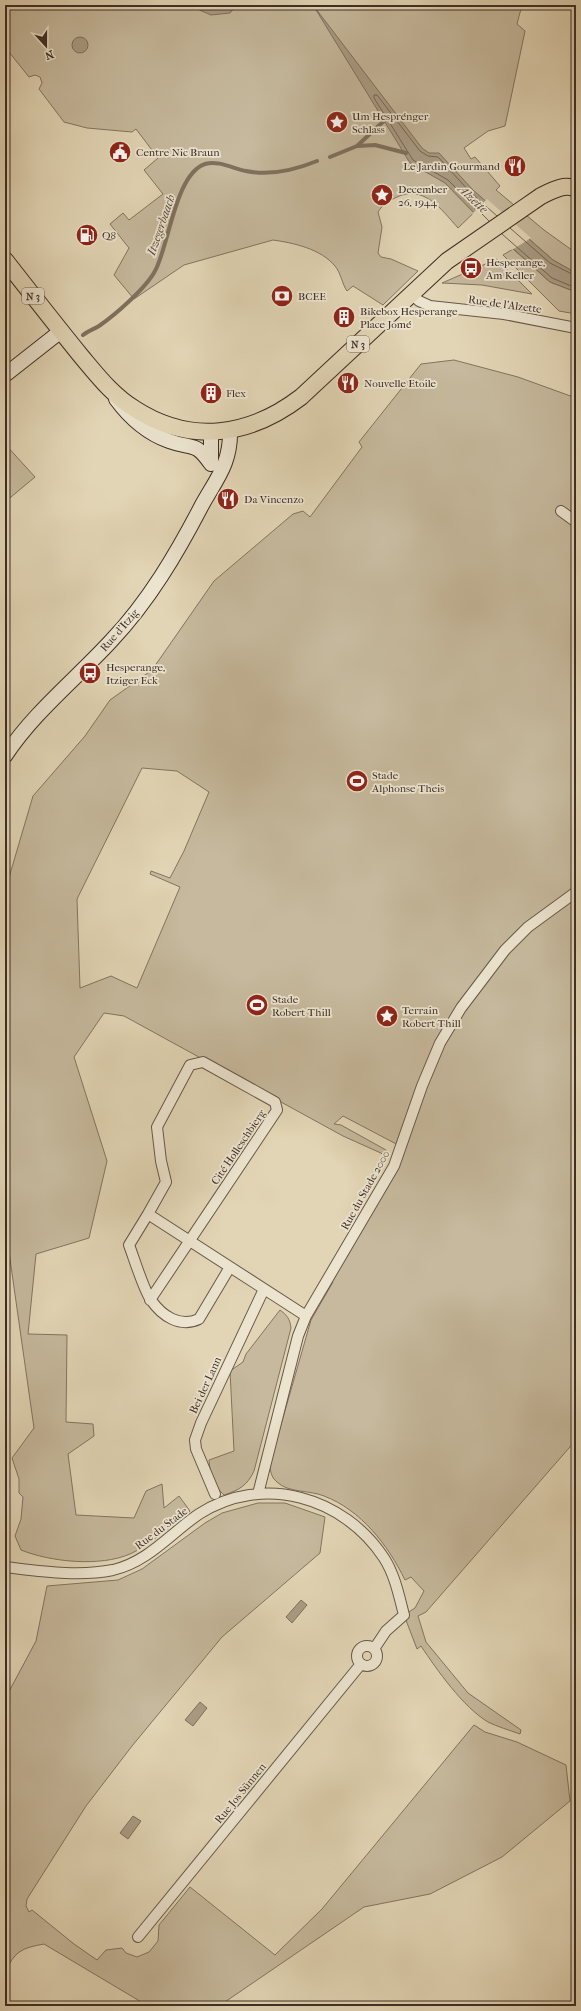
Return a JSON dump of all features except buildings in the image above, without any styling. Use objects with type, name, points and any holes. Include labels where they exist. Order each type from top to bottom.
[{"type":"main road","name":"N 3","points":[[5,260],[105,384],[134,409],[158,422],[184,430],[211,433],[249,426],[268,419],[285,409],[301,397],[447,261],[520,210],[556,189],[575,186]]},
{"type":"main road","points":[[5,375],[61,331]]},
{"type":"main road","points":[[105,384],[128,414],[147,431],[170,442],[196,446],[203,452],[211,464]]},
{"type":"main road","name":"Rue d'Itzig","points":[[5,756],[19,734],[113,640],[139,608],[176,552],[222,473],[228,456],[230,430]]},
{"type":"main road","points":[[211,433],[212,488]]},
{"type":"street","name":"Rue de l'Alzette","points":[[411,293],[419,302],[430,306],[504,314],[576,328]]},
{"type":"street","points":[[561,511],[576,522]]},
{"type":"street","name":"Rue du Stade 2000","points":[[258,1494],[298,1336],[306,1316],[394,1166],[422,1086],[440,1043],[461,1008],[505,950],[528,927],[576,892]]},
{"type":"street","name":"Cité Holleschbierg","points":[[150,1300],[277,1110],[275,1102],[203,1062],[190,1064],[156,1127],[166,1182],[129,1245],[150,1300],[167,1317],[179,1322],[192,1322],[199,1319],[230,1267]]},
{"type":"street","points":[[148,1214],[306,1316]]},
{"type":"street","name":"Bei der Lann","points":[[215,1494],[196,1449],[195,1440],[201,1423],[264,1289]]},
{"type":"street","name":"Rue du Stade","points":[[5,1567],[45,1572],[85,1573],[114,1570],[137,1562],[200,1514],[230,1500],[258,1494],[289,1494],[318,1502],[344,1516],[367,1535],[385,1559],[397,1586],[404,1615]]},
{"type":"street","name":"Rue Jos Sünnen","points":[[138,1937],[361,1664],[367,1666],[373,1664],[377,1658],[374,1649],[386,1630],[404,1615]]},
{"type":"street","points":[[361,1664],[357,1655],[360,1650],[365,1646],[374,1649]]},
{"type":"shaded area","points":[[5,5],[522,5],[517,24],[525,31],[505,126],[488,131],[464,148],[471,159],[475,157],[500,186],[496,190],[544,230],[576,253],[576,273],[553,260],[486,201],[458,228],[431,200],[423,196],[405,194],[387,202],[378,212],[382,227],[378,253],[381,257],[391,259],[418,271],[383,305],[353,286],[347,291],[335,266],[322,255],[298,245],[273,240],[184,265],[134,299],[114,275],[129,248],[110,224],[123,213],[129,220],[163,194],[144,170],[158,158],[136,129],[132,132],[87,128],[64,122],[39,89],[42,83],[40,77],[35,75],[29,77],[5,47]]},
{"type":"shaded area","points":[[513,249],[550,282],[576,292],[576,314],[559,311],[503,255]]},
{"type":"shaded area","points":[[497,259],[532,294],[482,285],[442,283]]},
{"type":"shaded area","points":[[454,360],[518,377],[576,398],[576,1328],[572,1333],[576,1337],[576,1440],[426,1612],[418,1616],[426,1642],[468,1693],[521,1730],[520,1734],[488,1722],[469,1707],[451,1687],[421,1646],[417,1649],[404,1615],[415,1608],[424,1591],[411,1577],[405,1580],[390,1554],[372,1530],[350,1510],[337,1502],[318,1494],[293,1490],[282,1486],[272,1476],[270,1463],[311,1320],[333,1282],[328,1279],[402,1147],[343,1116],[334,1124],[341,1125],[386,1150],[388,1155],[385,1161],[383,1154],[343,1136],[124,1016],[104,1013],[74,1057],[107,1161],[89,1238],[36,1254],[28,1334],[67,1335],[66,1422],[93,1424],[94,1436],[68,1454],[76,1515],[134,1518],[146,1491],[162,1484],[164,1508],[179,1496],[190,1511],[137,1551],[105,1561],[90,1562],[46,1558],[21,1550],[15,1536],[21,1519],[23,1497],[19,1493],[19,1479],[12,1458],[34,1428],[5,1224],[5,891],[33,796],[85,736],[110,700],[152,670],[214,581],[293,514],[303,511],[310,517],[362,447],[359,442],[421,364]],"holes":[[[142,768],[177,771],[209,792],[184,851],[170,878],[151,871],[150,874],[180,887],[137,988],[111,976],[80,988],[77,899]]]},
{"type":"shaded area","points":[[5,444],[35,477],[5,502]]},
{"type":"shaded area","points":[[280,1310],[288,1318],[291,1328],[254,1471],[242,1487],[224,1495],[217,1487],[213,1479],[209,1460],[234,1451],[230,1371],[243,1362],[246,1354]]},
{"type":"shaded area","points":[[258,1503],[285,1503],[325,1517],[320,1553],[222,1637],[132,1746],[86,1806],[27,1899],[26,1906],[29,1912],[32,1910],[74,1944],[97,1960],[106,1950],[122,1948],[126,1953],[137,1957],[149,1952],[158,1941],[159,1925],[190,1887],[275,1955],[322,1909],[474,1725],[485,1732],[517,1742],[566,1765],[570,1801],[502,1857],[430,1894],[364,1907],[219,2006],[148,2006],[44,1944],[30,1947],[20,1952],[12,1959],[5,1972],[5,1699],[36,1641],[47,1586],[118,1580],[142,1569],[205,1523],[222,1513]]},
{"type":"water","points":[[188,5],[237,5],[230,13],[211,15]]},
{"type":"water","name":"Alzette","points":[[313,5],[422,148],[429,153],[439,153],[473,190],[553,260],[576,273],[576,292],[550,282],[474,213],[445,183],[410,163]]},
{"type":"water","points":[[80,37],[87,42],[88,45],[83,52],[80,53],[73,48],[72,45],[77,38]]},
{"type":"water","points":[[301,1600],[307,1605],[292,1623],[286,1617]]},
{"type":"water","points":[[200,1702],[207,1708],[193,1726],[185,1720]]},
{"type":"water","points":[[133,1816],[141,1821],[128,1839],[120,1833]]},
{"type":"pier","points":[[487,199],[531,238],[512,250],[472,214]]},
{"type":"waterway","name":"Itzegerbaach","points":[[330,157],[357,146],[387,118]]},
{"type":"waterway","points":[[358,146],[375,145],[406,153]]},
{"type":"waterway","name":"Itzegerbaach","points":[[83,335],[99,326],[130,301],[151,278],[160,260],[174,212],[186,181],[195,170],[205,164],[216,163],[246,171],[264,173],[300,167],[317,161]]},
{"type":"place","name":"Um Hesprénger Schlass","points":[[337,122]]},
{"type":"place","name":"Centre Nic Braun","points":[[120,152]]},
{"type":"place","name":"Le Jardin Gourmand","points":[[515,166]]},
{"type":"place","name":"December 26, 1944","points":[[382,195]]},
{"type":"place","name":"Q8","points":[[87,235]]},
{"type":"place","name":"Hesperange, Am Keller","points":[[471,268]]},
{"type":"place","name":"BCEE","points":[[282,296]]},
{"type":"place","name":"Bikebox Hesperange Place Jomé","points":[[344,317]]},
{"type":"place","name":"Nouvelle Etoile","points":[[348,383]]},
{"type":"place","name":"Flex","points":[[211,393]]},
{"type":"place","name":"Da Vincenzo","points":[[228,499]]},
{"type":"place","name":"Hesperange, Itziger Eck","points":[[90,673]]},
{"type":"place","name":"Stade Alphonse Theis","points":[[357,781]]},
{"type":"place","name":"Stade Robert Thill","points":[[257,1005]]},
{"type":"place","name":"Terrain Robert Thill","points":[[387,1016]]}]
